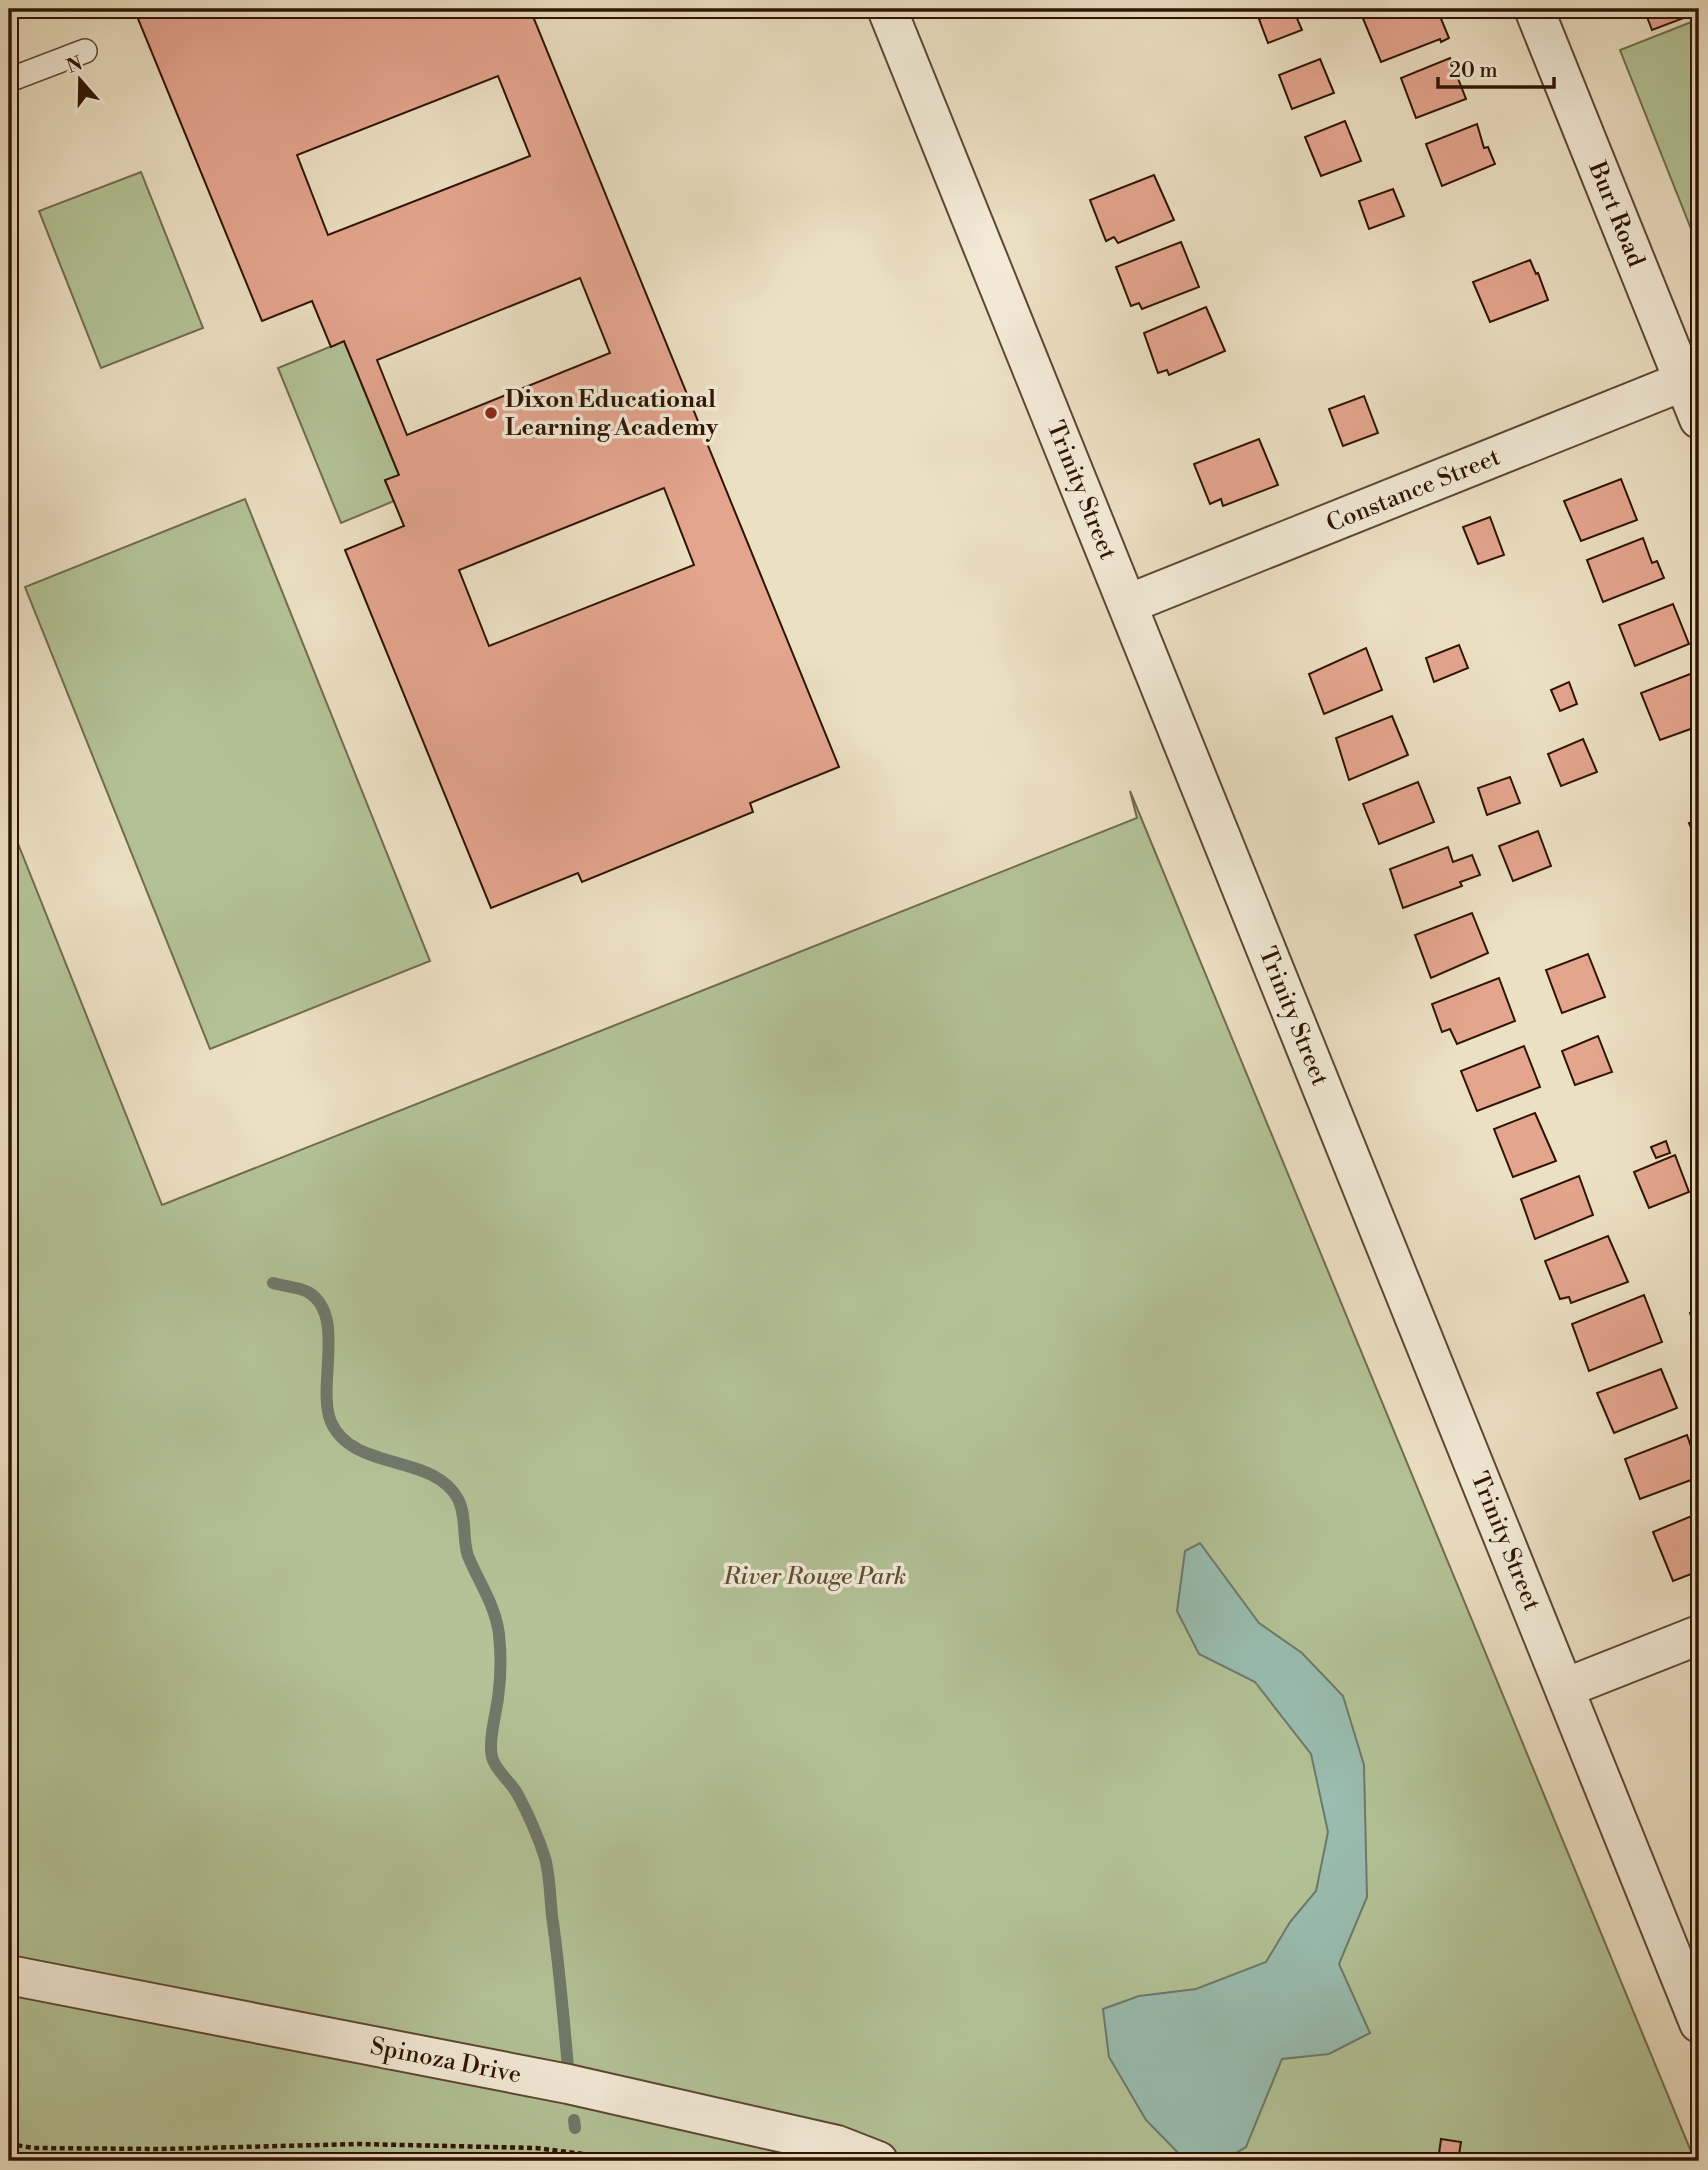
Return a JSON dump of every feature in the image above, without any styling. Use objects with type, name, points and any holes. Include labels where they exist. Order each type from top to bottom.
[{"type":"street","name":"Trinity Street","points":[[887,9],[1699,2023]]},
{"type":"street","name":"Burt Road","points":[[1534,9],[1692,378],[1699,419]]},
{"type":"street","name":"Constance Street","points":[[1128,604],[1692,378]]},
{"type":"street","points":[[1565,1688],[1699,1635]]},
{"type":"street","name":"Spinoza Drive","points":[[9,1975],[568,2084],[837,2146],[878,2161]]},
{"type":"lane","points":[[9,80],[85,51]]},
{"type":"path","points":[[9,2144],[34,2148],[360,2144],[536,2148],[638,2161]]},
{"type":"green space","points":[[1699,19],[1699,249],[1620,50]]},
{"type":"green space","points":[[141,172],[203,328],[101,368],[39,211]]},
{"type":"green space","points":[[344,341],[399,475],[385,481],[394,501],[341,523],[278,368]]},
{"type":"green space","points":[[245,499],[430,961],[210,1049],[25,587]]},
{"type":"green space","name":"River Rouge Park","points":[[1130,791],[1695,2161],[9,2161],[9,821],[162,1205],[1137,818]]},
{"type":"water","points":[[1200,1543],[1259,1623],[1302,1653],[1343,1696],[1364,1765],[1367,1897],[1339,1964],[1370,2033],[1329,2054],[1282,2059],[1246,2147],[1222,2161],[1186,2161],[1146,2120],[1109,2057],[1103,2009],[1139,1996],[1196,1989],[1266,1962],[1290,1922],[1316,1891],[1328,1832],[1311,1754],[1255,1682],[1199,1654],[1177,1611],[1185,1551]]},
{"type":"building","points":[[134,9],[530,9],[839,767],[750,803],[753,812],[582,882],[578,873],[491,908],[345,550],[404,526],[385,480],[399,475],[344,341],[331,347],[312,301],[262,321]],"holes":[[[498,76],[530,156],[328,235],[297,155]],[[580,278],[610,353],[407,435],[377,360]],[[664,488],[694,565],[489,646],[459,570]]]},
{"type":"building","points":[[1285,9],[1293,9],[1302,30],[1268,43],[1259,19]]},
{"type":"building","points":[[1381,9],[1437,9],[1449,38],[1381,62],[1362,16]]},
{"type":"building","points":[[1644,9],[1695,9],[1697,13],[1652,30]]},
{"type":"building","points":[[1450,58],[1466,99],[1416,118],[1401,78]]},
{"type":"building","points":[[1320,59],[1334,93],[1292,109],[1279,75]]},
{"type":"building","points":[[1345,121],[1361,161],[1321,176],[1305,137]]},
{"type":"building","points":[[1477,124],[1484,148],[1488,147],[1495,164],[1442,186],[1426,144]]},
{"type":"building","points":[[1154,175],[1174,220],[1118,243],[1114,237],[1106,241],[1090,200]]},
{"type":"building","points":[[1393,189],[1404,216],[1369,229],[1359,201]]},
{"type":"building","points":[[1181,242],[1199,287],[1142,309],[1139,303],[1131,306],[1116,267]]},
{"type":"building","points":[[1530,260],[1548,300],[1490,322],[1473,282]]},
{"type":"building","points":[[1206,307],[1225,351],[1169,375],[1167,370],[1158,373],[1144,333]]},
{"type":"building","points":[[1364,396],[1378,433],[1343,446],[1329,409]]},
{"type":"building","points":[[1259,439],[1278,485],[1223,506],[1221,499],[1210,504],[1194,464]]},
{"type":"building","points":[[1621,479],[1637,520],[1581,541],[1564,501]]},
{"type":"building","points":[[1490,517],[1504,555],[1478,564],[1463,527]]},
{"type":"building","points":[[1643,538],[1652,563],[1657,561],[1664,578],[1603,602],[1587,560]]},
{"type":"building","points":[[1673,604],[1689,644],[1635,666],[1619,625]]},
{"type":"building","points":[[1459,645],[1468,668],[1434,682],[1426,658]]},
{"type":"building","points":[[1366,648],[1382,690],[1324,714],[1309,674]]},
{"type":"building","points":[[1698,671],[1699,726],[1660,740],[1641,693]]},
{"type":"building","points":[[1569,682],[1577,704],[1560,711],[1551,690]]},
{"type":"building","points":[[1392,716],[1408,755],[1349,780],[1336,738]]},
{"type":"building","points":[[1583,739],[1597,772],[1561,786],[1548,754]]},
{"type":"building","points":[[1510,777],[1520,803],[1487,815],[1478,788]]},
{"type":"building","points":[[1418,782],[1434,822],[1379,844],[1363,804]]},
{"type":"building","points":[[1699,819],[1699,847],[1689,823]]},
{"type":"building","points":[[1538,831],[1551,866],[1513,881],[1499,846]]},
{"type":"building","points":[[1448,847],[1453,862],[1472,855],[1480,875],[1460,882],[1462,886],[1403,908],[1390,869]]},
{"type":"building","points":[[1472,913],[1488,953],[1431,978],[1415,935]]},
{"type":"building","points":[[1588,954],[1605,997],[1562,1013],[1546,970]]},
{"type":"building","points":[[1499,978],[1515,1021],[1457,1044],[1450,1029],[1442,1032],[1432,1004]]},
{"type":"building","points":[[1598,1036],[1612,1072],[1575,1085],[1562,1051]]},
{"type":"building","points":[[1524,1046],[1540,1087],[1477,1111],[1461,1071]]},
{"type":"building","points":[[1535,1113],[1556,1161],[1513,1177],[1494,1129]]},
{"type":"building","points":[[1666,1141],[1670,1153],[1656,1158],[1651,1147]]},
{"type":"building","points":[[1675,1155],[1689,1192],[1649,1208],[1634,1172]]},
{"type":"building","points":[[1579,1176],[1593,1215],[1535,1239],[1521,1199]]},
{"type":"building","points":[[1608,1236],[1628,1282],[1571,1303],[1569,1297],[1560,1299],[1545,1261]]},
{"type":"building","points":[[1644,1295],[1662,1342],[1589,1371],[1572,1324]]},
{"type":"building","points":[[1699,1309],[1699,1335],[1690,1313]]},
{"type":"building","points":[[1661,1369],[1677,1408],[1614,1433],[1597,1393]]},
{"type":"building","points":[[1687,1435],[1699,1477],[1640,1499],[1625,1459]]},
{"type":"building","points":[[1699,1513],[1699,1571],[1673,1581],[1653,1532]]},
{"type":"building","points":[[1441,2139],[1461,2142],[1458,2161],[1438,2161]]},
{"type":"waterway","points":[[273,1283],[308,1292],[320,1303],[326,1317],[328,1334],[327,1407],[331,1422],[342,1438],[357,1449],[431,1475],[447,1485],[461,1506],[468,1556],[490,1603],[499,1634],[500,1682],[491,1754],[495,1765],[521,1802],[547,1865],[569,2079]]},
{"type":"waterway","points":[[574,2120],[575,2128]]},
{"type":"place","name":"Dixon Educational Learning Academy","points":[[491,413]]}]
